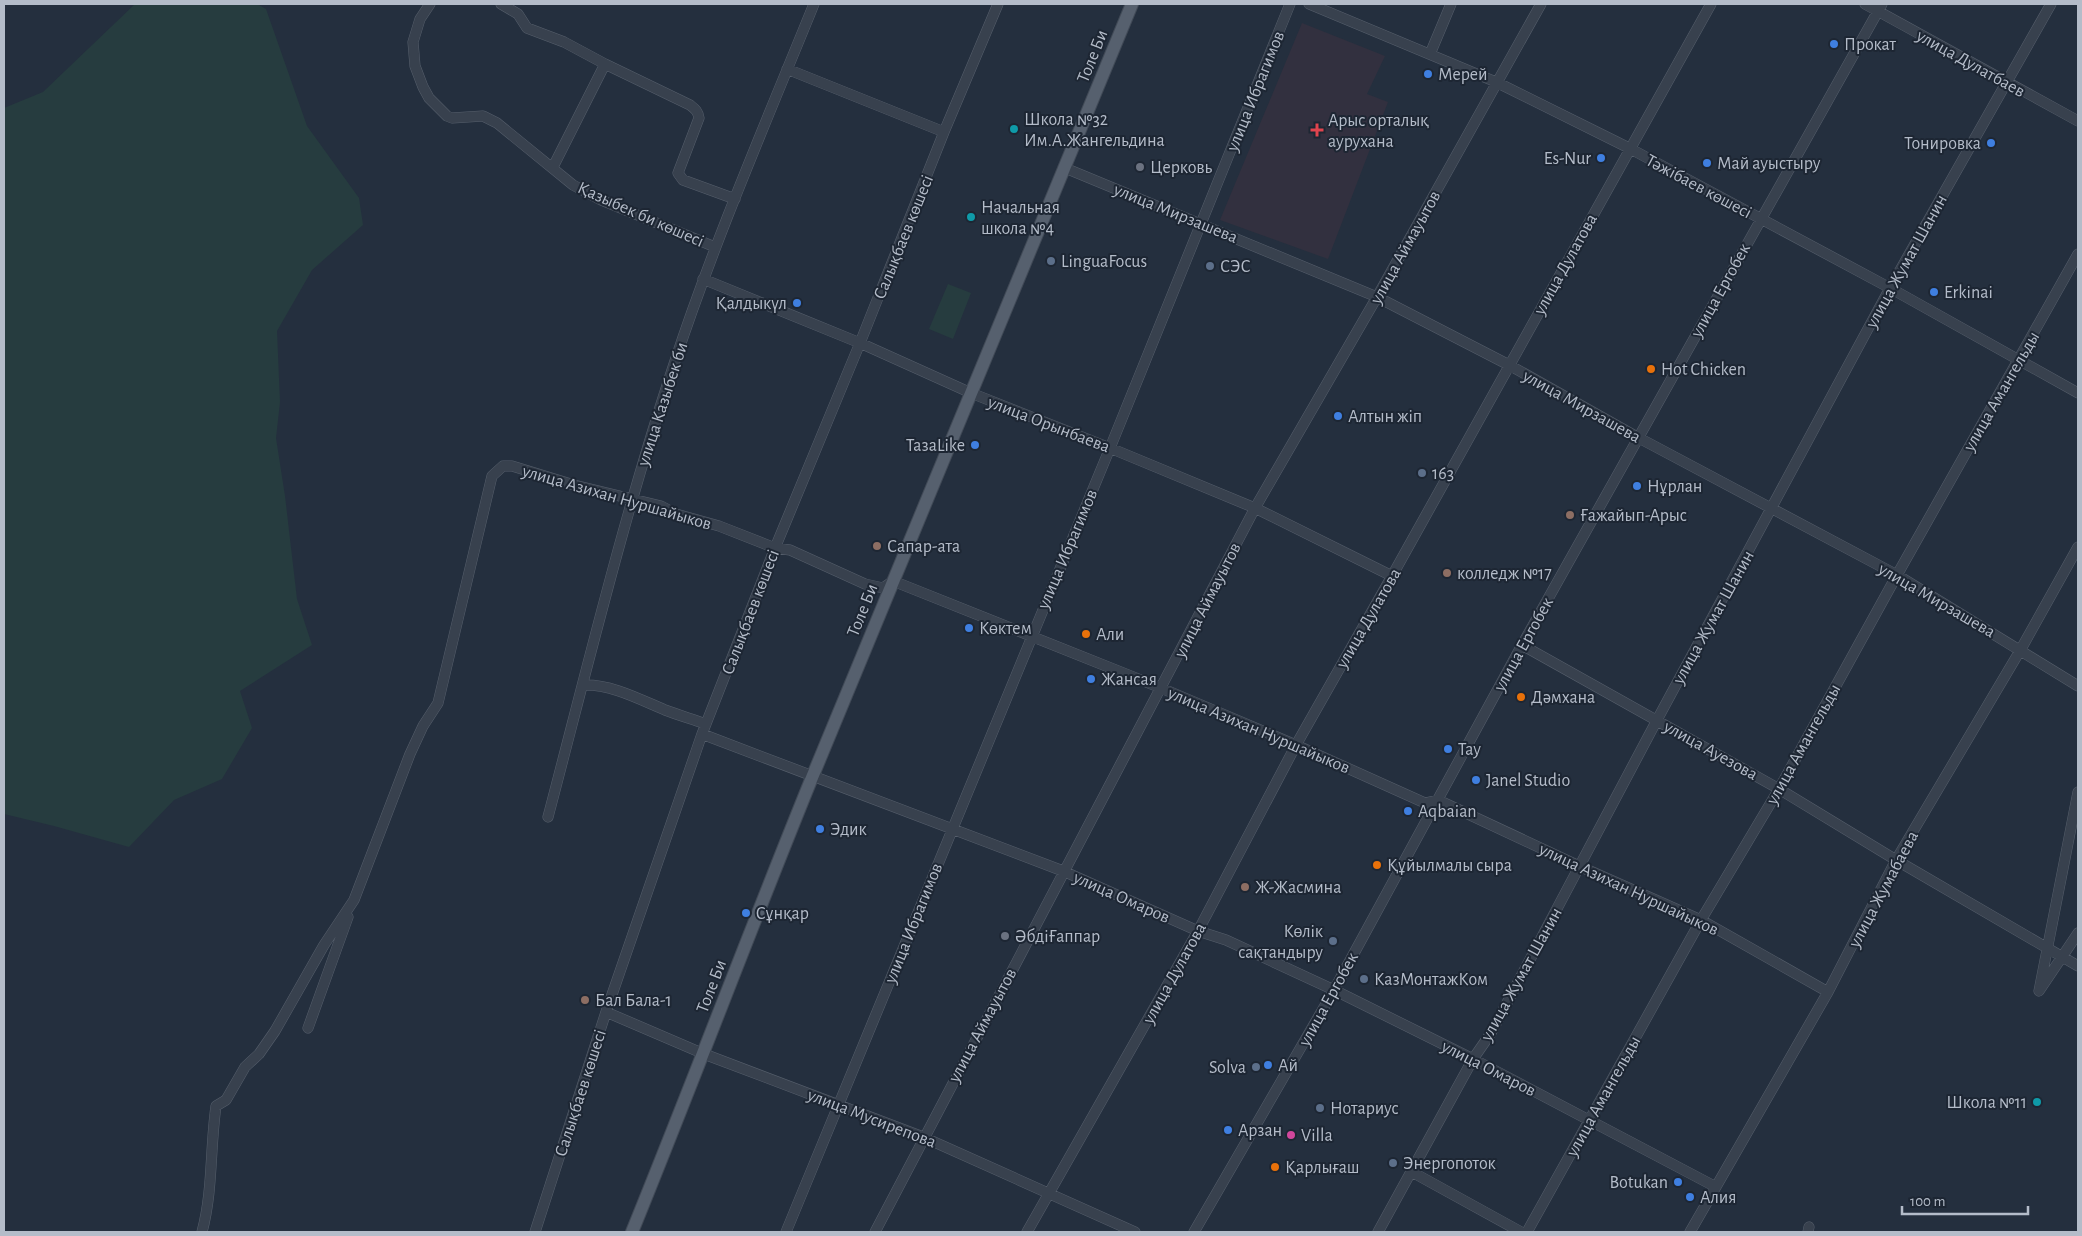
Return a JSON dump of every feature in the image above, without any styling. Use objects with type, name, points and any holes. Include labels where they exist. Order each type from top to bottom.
[{"type":"main road","name":"Толе Би","points":[[632,1232],[812,777],[1132,4]]},
{"type":"street","name":"Қазыбек би көшесі","points":[[430,4],[420,19],[413,42],[415,66],[429,98],[447,116],[452,118],[483,116],[498,123],[573,185],[600,200],[715,247]]},
{"type":"street","points":[[501,4],[518,14],[528,28],[564,42],[695,109],[699,118],[678,173],[683,180],[735,199]]},
{"type":"street","name":"улица Казыбек би","points":[[548,817],[631,500],[674,362],[715,247],[814,4]]},
{"type":"street","name":"Салықбаев көшесі","points":[[535,1232],[606,1012],[702,734],[775,548],[998,4]]},
{"type":"street","name":"улица Ибрагимов","points":[[786,1232],[1110,448],[1290,4]]},
{"type":"street","name":"Тәжібаев көшесі","points":[[1309,4],[1496,82],[1629,148],[1890,288],[2078,393]]},
{"type":"street","points":[[1430,54],[1451,4]]},
{"type":"street","name":"улица Аймауытов","points":[[875,1232],[923,1137],[1255,508],[1378,297],[1540,4]]},
{"type":"street","name":"улица Дулатова","points":[[1027,1232],[1198,931],[1296,745],[1710,4]]},
{"type":"street","name":"улица Дулатбаев","points":[[1865,4],[1880,7],[2006,83],[2078,121]]},
{"type":"street","name":"улица Жумат Шанин","points":[[1378,1232],[1473,1059],[1491,1033],[1890,288],[2051,4]]},
{"type":"street","name":"улица Ергобек","points":[[1194,1232],[1334,990],[1522,645],[1880,7]]},
{"type":"street","points":[[553,167],[605,64]]},
{"type":"street","points":[[787,69],[944,132]]},
{"type":"street","name":"улица Мирзашева","points":[[1065,168],[1201,222],[1378,297],[1509,365],[1639,438],[1897,575],[2021,649],[2078,686]]},
{"type":"street","name":"улица Амангельды","points":[[1527,1232],[1702,920],[1779,789],[2078,254]]},
{"type":"street","name":"улица Орынбаева","points":[[703,279],[860,344],[971,393],[1255,508],[1392,576]]},
{"type":"street","name":"улица Азихан Нуршайыков","points":[[202,1232],[208,1208],[212,1135],[216,1106],[226,1100],[245,1067],[259,1054],[275,1031],[324,945],[354,900],[410,754],[423,726],[438,703],[492,476],[503,466],[512,466],[574,485],[661,506],[676,514],[719,526],[775,548],[790,550],[865,584],[883,588],[893,581],[1161,688],[1296,745],[1425,803],[1438,800],[1579,866],[1702,920],[1828,992]]},
{"type":"street","name":"улица Жумабаева","points":[[1690,1232],[1828,992],[1896,860],[2021,649],[2078,547]]},
{"type":"street","name":"улица Ауезова","points":[[1522,645],[1779,789],[1896,860],[2078,965]]},
{"type":"street","points":[[582,685],[594,685],[630,695],[706,724]]},
{"type":"street","name":"улица Омаров","points":[[702,734],[1063,871],[1198,931],[1226,940],[1334,990],[1473,1059],[1716,1187]]},
{"type":"street","points":[[2078,792],[2040,991],[2078,932]]},
{"type":"street","points":[[308,1028],[354,900]]},
{"type":"street","name":"улица Мусирепова","points":[[606,1012],[704,1054],[923,1137],[1135,1232]]},
{"type":"street","points":[[1412,1172],[1521,1232]]},
{"type":"shaded area","name":"Арыс орталық аурухана","points":[[1302,23],[1385,56],[1367,94],[1388,102],[1328,259],[1220,220]]},
{"type":"green space","points":[[135,4],[257,4],[266,9],[307,126],[359,198],[363,225],[312,270],[277,331],[280,402],[276,438],[297,599],[312,645],[240,691],[252,728],[222,779],[174,800],[129,847],[4,814],[4,108],[43,92]]},
{"type":"green space","points":[[948,284],[971,293],[953,339],[929,329]]},
{"type":"place","name":"Прокат","points":[[1834,44]]},
{"type":"place","name":"Мерей","points":[[1428,74]]},
{"type":"place","name":"Школа №32 Им.А.Жангельдина","points":[[1014,129]]},
{"type":"place","name":"Арыс орталық аурухана","points":[[1317,130]]},
{"type":"place","name":"Тонировка","points":[[1991,143]]},
{"type":"place","name":"Es-Nur","points":[[1601,158]]},
{"type":"place","name":"Май ауыстыру","points":[[1707,163]]},
{"type":"place","name":"Церковь","points":[[1140,167]]},
{"type":"place","name":"Начальная школа №4","points":[[971,217]]},
{"type":"place","name":"LinguaFocus","points":[[1051,261]]},
{"type":"place","name":"СЭС","points":[[1210,266]]},
{"type":"place","name":"Erkinai","points":[[1934,292]]},
{"type":"place","name":"Қалдыкүл","points":[[797,303]]},
{"type":"place","name":"Hot Chicken","points":[[1651,369]]},
{"type":"place","name":"Алтын жіп","points":[[1338,416]]},
{"type":"place","name":"ТазаLike","points":[[975,445]]},
{"type":"place","name":"163","points":[[1422,473]]},
{"type":"place","name":"Нұрлан","points":[[1637,486]]},
{"type":"place","name":"Ғажайып-Арыс","points":[[1570,515]]},
{"type":"place","name":"Сапар-ата","points":[[877,546]]},
{"type":"place","name":"колледж №17","points":[[1447,573]]},
{"type":"place","name":"Көктем","points":[[969,628]]},
{"type":"place","name":"Али","points":[[1086,634]]},
{"type":"place","name":"Жансая","points":[[1091,679]]},
{"type":"place","name":"Дәмхана","points":[[1521,697]]},
{"type":"place","name":"Тау","points":[[1448,749]]},
{"type":"place","name":"Janel Studio","points":[[1476,780]]},
{"type":"place","name":"Aqbaian","points":[[1408,811]]},
{"type":"place","name":"Эдик","points":[[820,829]]},
{"type":"place","name":"Құйылмалы сыра","points":[[1377,865]]},
{"type":"place","name":"Ж-Жасмина","points":[[1245,887]]},
{"type":"place","name":"Cұнқар","points":[[746,913]]},
{"type":"place","name":"ӘбдіҒаппар","points":[[1005,936]]},
{"type":"place","name":"Көлік сақтандыру","points":[[1333,941]]},
{"type":"place","name":"КазМонтажКом","points":[[1364,979]]},
{"type":"place","name":"Бал Бала-1","points":[[585,1000]]},
{"type":"place","name":"Ай","points":[[1268,1065]]},
{"type":"place","name":"Solva","points":[[1256,1067]]},
{"type":"place","name":"Школа №11","points":[[2037,1102]]},
{"type":"place","name":"Нотариус","points":[[1320,1108]]},
{"type":"place","name":"Арзан","points":[[1228,1130]]},
{"type":"place","name":"Villa","points":[[1291,1135]]},
{"type":"place","name":"Энергопоток","points":[[1393,1163]]},
{"type":"place","name":"Қарлығаш","points":[[1275,1167]]},
{"type":"place","name":"Botukan","points":[[1678,1182]]},
{"type":"place","name":"Алия","points":[[1690,1197]]}]
